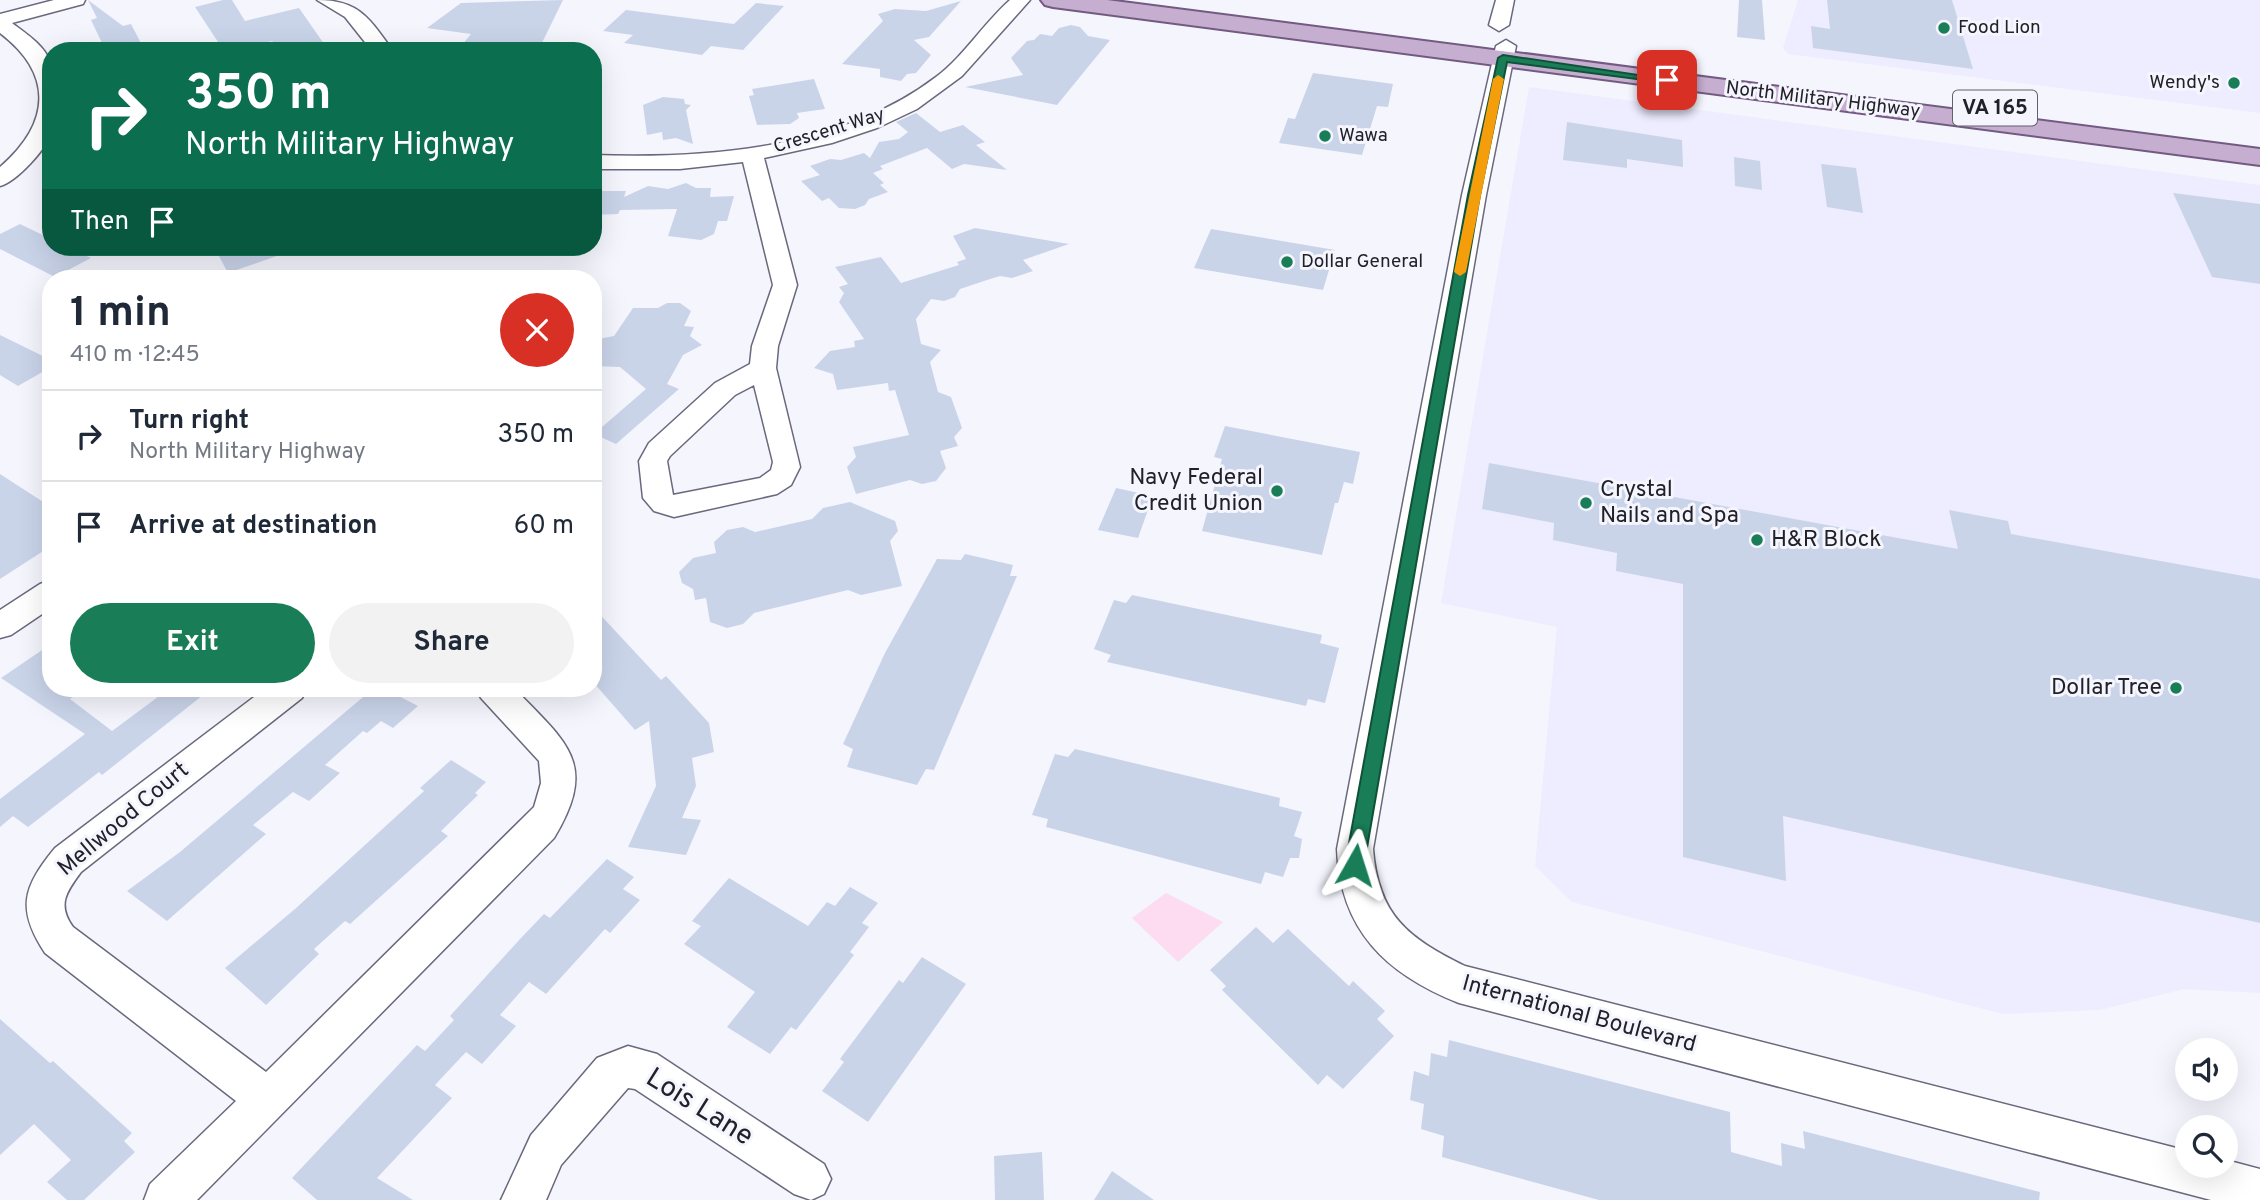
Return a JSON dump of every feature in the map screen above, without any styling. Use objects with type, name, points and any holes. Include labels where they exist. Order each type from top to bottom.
[{"type":"main road","name":"North Military Highway","points":[[1054,0],[1503,43],[2260,157]]},
{"type":"main road","name":"North Military Highway","points":[[1149,0],[1503,43],[2260,142]]},
{"type":"street","points":[[0,22],[76,0]]},
{"type":"street","points":[[326,0],[352,13],[376,42]]},
{"type":"street","name":"Crescent Way","points":[[602,162],[649,164],[752,154],[844,131],[924,95],[963,63],[1021,0]]},
{"type":"street","name":"International Boulevard","points":[[1505,0],[1503,43],[1355,849],[1355,865],[1363,900],[1375,922],[1392,943],[1423,967],[1459,985],[2260,1191]]},
{"type":"street","points":[[0,22],[35,53],[42,64]]},
{"type":"street","points":[[0,179],[26,156],[42,127]]},
{"type":"street","points":[[752,154],[785,285],[782,301],[762,350],[763,368],[787,462],[786,472],[779,481],[767,487],[674,506],[664,504],[657,498],[653,461],[659,450],[725,389],[763,368]]},
{"type":"street","points":[[0,626],[42,598]]},
{"type":"street","name":"Mellwood Court","points":[[268,1099],[59,940],[46,923],[42,902],[51,881],[68,860],[278,697]]},
{"type":"street","points":[[166,1200],[541,827],[552,810],[559,788],[559,768],[554,754],[501,697]]},
{"type":"street","name":"Lois Lane","points":[[523,1200],[546,1150],[612,1073],[628,1067],[642,1069],[809,1179]]},
{"type":"shaded area","points":[[1798,0],[2260,0],[2260,113],[1788,54],[1783,48]]},
{"type":"shaded area","points":[[1529,87],[2260,185],[2260,993],[2184,989],[2100,1010],[2003,1014],[1572,902],[1535,866],[1557,627],[1441,603]]},
{"type":"shaded area","points":[[1166,893],[1223,922],[1178,962],[1132,918]]},
{"type":"building","points":[[88,0],[123,26],[131,24],[140,42],[102,42],[91,20],[97,18]]},
{"type":"building","points":[[232,0],[245,21],[299,8],[323,42],[218,42],[195,7]]},
{"type":"building","points":[[563,0],[542,42],[464,42],[471,34],[427,28],[461,3]]},
{"type":"building","points":[[1739,0],[1762,0],[1765,40],[1737,37]]},
{"type":"building","points":[[1827,0],[1952,0],[1973,69],[1813,48],[1811,26],[1830,29]]},
{"type":"building","points":[[961,1],[929,37],[914,40],[931,55],[916,73],[907,74],[901,81],[880,77],[880,69],[842,64],[883,21],[878,14],[895,9],[926,11]]},
{"type":"building","points":[[756,3],[784,6],[743,50],[711,46],[702,55],[624,43],[633,35],[603,31],[626,10],[734,24]]},
{"type":"building","points":[[1071,25],[1080,27],[1088,36],[1110,40],[1057,105],[965,87],[1023,75],[1011,58],[1027,41],[1034,40],[1040,34],[1052,36],[1059,28]]},
{"type":"building","points":[[1313,73],[1393,84],[1388,107],[1377,106],[1362,155],[1279,143],[1288,118],[1295,119]]},
{"type":"building","points":[[814,79],[825,109],[797,113],[799,118],[790,124],[757,125],[749,96],[754,95],[752,89]]},
{"type":"building","points":[[663,97],[684,99],[685,104],[691,105],[686,110],[693,144],[676,138],[663,140],[662,132],[647,135],[643,105]]},
{"type":"building","points":[[916,113],[940,132],[963,125],[985,142],[976,145],[1007,170],[964,164],[952,169],[927,148],[880,166],[883,169],[873,173],[884,183],[880,185],[888,192],[869,199],[865,205],[855,209],[839,208],[829,198],[822,201],[801,181],[820,175],[810,166],[830,159],[841,160],[864,153],[870,158],[879,142],[899,139],[908,132],[896,122]]},
{"type":"building","points":[[1567,122],[1682,140],[1683,167],[1627,159],[1627,168],[1563,160]]},
{"type":"building","points":[[1734,157],[1760,161],[1762,190],[1735,186]]},
{"type":"building","points":[[1821,164],[1856,168],[1863,213],[1827,207]]},
{"type":"building","points":[[686,183],[696,188],[711,188],[710,197],[734,196],[727,221],[718,221],[714,234],[701,240],[668,236],[677,209],[620,210],[618,214],[602,215],[602,191],[626,191],[624,197],[648,186],[668,189]]},
{"type":"building","points":[[2173,193],[2260,204],[2260,284],[2212,277]]},
{"type":"building","points":[[20,224],[42,235],[42,256],[91,258],[68,270],[42,270],[0,249],[0,234]]},
{"type":"building","points":[[975,228],[1069,244],[1023,260],[1033,271],[1012,278],[1000,276],[960,289],[955,297],[944,301],[931,299],[916,319],[921,344],[941,350],[930,362],[938,392],[951,397],[962,428],[954,437],[958,446],[940,451],[946,468],[936,481],[922,484],[910,480],[856,494],[847,467],[856,457],[853,447],[909,435],[895,390],[889,391],[888,383],[837,390],[833,374],[814,368],[830,351],[855,347],[854,341],[864,339],[839,302],[844,293],[839,287],[848,284],[835,267],[881,257],[901,283],[959,265],[957,262],[966,259],[953,236]]},
{"type":"building","points":[[1211,229],[1335,250],[1323,290],[1194,268]]},
{"type":"building","points":[[219,256],[277,256],[237,270],[226,270]]},
{"type":"building","points":[[667,303],[680,303],[691,311],[684,326],[694,327],[690,336],[702,345],[683,355],[667,384],[679,389],[616,444],[602,438],[602,427],[646,389],[620,367],[602,366],[602,338],[614,336],[633,308],[658,308]]},
{"type":"building","points":[[0,335],[42,356],[42,372],[18,386],[0,375]]},
{"type":"building","name":"Navy Federal Credit Union","points":[[1225,426],[1360,452],[1353,484],[1344,482],[1338,503],[1335,503],[1322,555],[1202,531],[1222,459],[1214,457]]},
{"type":"building","points":[[1489,463],[1958,549],[1949,510],[2008,521],[2011,534],[2260,579],[2260,923],[1783,816],[1786,881],[1683,857],[1683,584],[1616,571],[1617,553],[1553,540],[1554,523],[1482,509]]},
{"type":"building","points":[[0,474],[42,501],[42,552],[0,579]]},
{"type":"building","points":[[1116,488],[1153,496],[1138,538],[1098,530]]},
{"type":"building","points":[[850,502],[895,521],[898,531],[890,541],[902,586],[861,595],[848,590],[754,613],[743,624],[727,628],[710,622],[706,598],[695,600],[693,589],[682,583],[679,572],[693,558],[716,553],[714,542],[727,530],[743,527],[755,532],[812,519],[823,508]]},
{"type":"building","points":[[965,554],[1013,565],[1010,576],[1017,576],[934,770],[926,769],[917,785],[847,767],[853,749],[843,744],[885,653],[937,559],[961,560]]},
{"type":"building","points":[[1132,595],[1322,635],[1320,643],[1339,648],[1325,703],[1308,699],[1306,706],[1107,662],[1111,655],[1094,649],[1114,600],[1126,603]]},
{"type":"building","points":[[602,617],[661,680],[666,676],[709,723],[714,752],[692,758],[696,786],[682,818],[701,820],[686,855],[628,847],[656,786],[649,721],[635,730],[602,692]]},
{"type":"building","points":[[42,650],[42,697],[73,697],[70,699],[112,731],[158,697],[201,697],[102,775],[99,772],[28,827],[13,816],[0,827],[0,799],[85,734],[1,678]]},
{"type":"building","points":[[363,697],[400,697],[418,706],[393,728],[381,721],[367,733],[363,731],[325,765],[340,773],[309,801],[293,792],[253,825],[266,834],[167,921],[127,891],[180,852]]},
{"type":"building","points":[[1075,749],[1280,798],[1279,806],[1302,812],[1294,836],[1302,839],[1299,858],[1290,858],[1283,877],[1265,872],[1261,884],[1046,827],[1048,819],[1032,815],[1055,754],[1068,757]]},
{"type":"building","points":[[451,760],[486,782],[475,793],[478,795],[441,831],[448,836],[350,924],[345,921],[314,949],[319,954],[266,1005],[225,968],[295,909],[424,791],[420,788]]},
{"type":"building","points":[[607,859],[634,877],[623,889],[640,900],[610,933],[605,929],[546,994],[529,982],[500,1015],[516,1026],[482,1064],[466,1052],[435,1085],[452,1098],[377,1178],[413,1200],[317,1200],[292,1178],[417,1045],[425,1051],[454,1020],[450,1016],[544,914],[550,918]]},
{"type":"building","points":[[729,878],[808,926],[827,902],[835,906],[850,887],[878,903],[862,923],[869,927],[850,952],[854,955],[796,1030],[791,1027],[770,1054],[727,1027],[755,992],[684,944],[701,926],[692,921]]},
{"type":"building","points":[[1256,927],[1273,943],[1288,929],[1349,986],[1353,981],[1385,1011],[1377,1019],[1394,1036],[1343,1089],[1327,1075],[1318,1085],[1222,990],[1226,986],[1210,970]]},
{"type":"building","points":[[922,957],[966,984],[868,1122],[822,1091],[844,1062],[840,1059],[899,980],[903,983]]},
{"type":"building","points":[[0,1019],[50,1063],[53,1061],[132,1133],[124,1141],[135,1152],[84,1200],[67,1200],[47,1182],[71,1160],[34,1124],[0,1155]]},
{"type":"building","points":[[1449,1040],[1730,1112],[1731,1152],[1782,1166],[1781,1143],[1805,1149],[1803,1131],[2040,1192],[2039,1200],[1599,1200],[1442,1157],[1444,1136],[1421,1129],[1424,1104],[1410,1100],[1414,1071],[1429,1076],[1431,1053],[1447,1057]]},
{"type":"building","points":[[1042,1152],[1044,1200],[995,1200],[994,1156]]},
{"type":"building","points":[[1112,1171],[1154,1200],[1094,1200]]},
{"type":"slow traffic","points":[[1460,272],[1498,79]]},
{"type":"place","name":"Food Lion","points":[[1944,28]]},
{"type":"place","name":"Wendy's","points":[[2234,83]]},
{"type":"place","name":"Wawa","points":[[1325,136]]},
{"type":"place","name":"Dollar General","points":[[1287,262]]},
{"type":"place","name":"Navy Federal Credit Union","points":[[1277,491]]},
{"type":"place","name":"Crystal Nails and Spa","points":[[1586,503]]},
{"type":"place","name":"H&R Block","points":[[1757,540]]},
{"type":"place","name":"Dollar Tree","points":[[2176,688]]},
{"type":"route","points":[[1355,865],[1355,849],[1474,195],[1503,58],[1667,80]]}]
